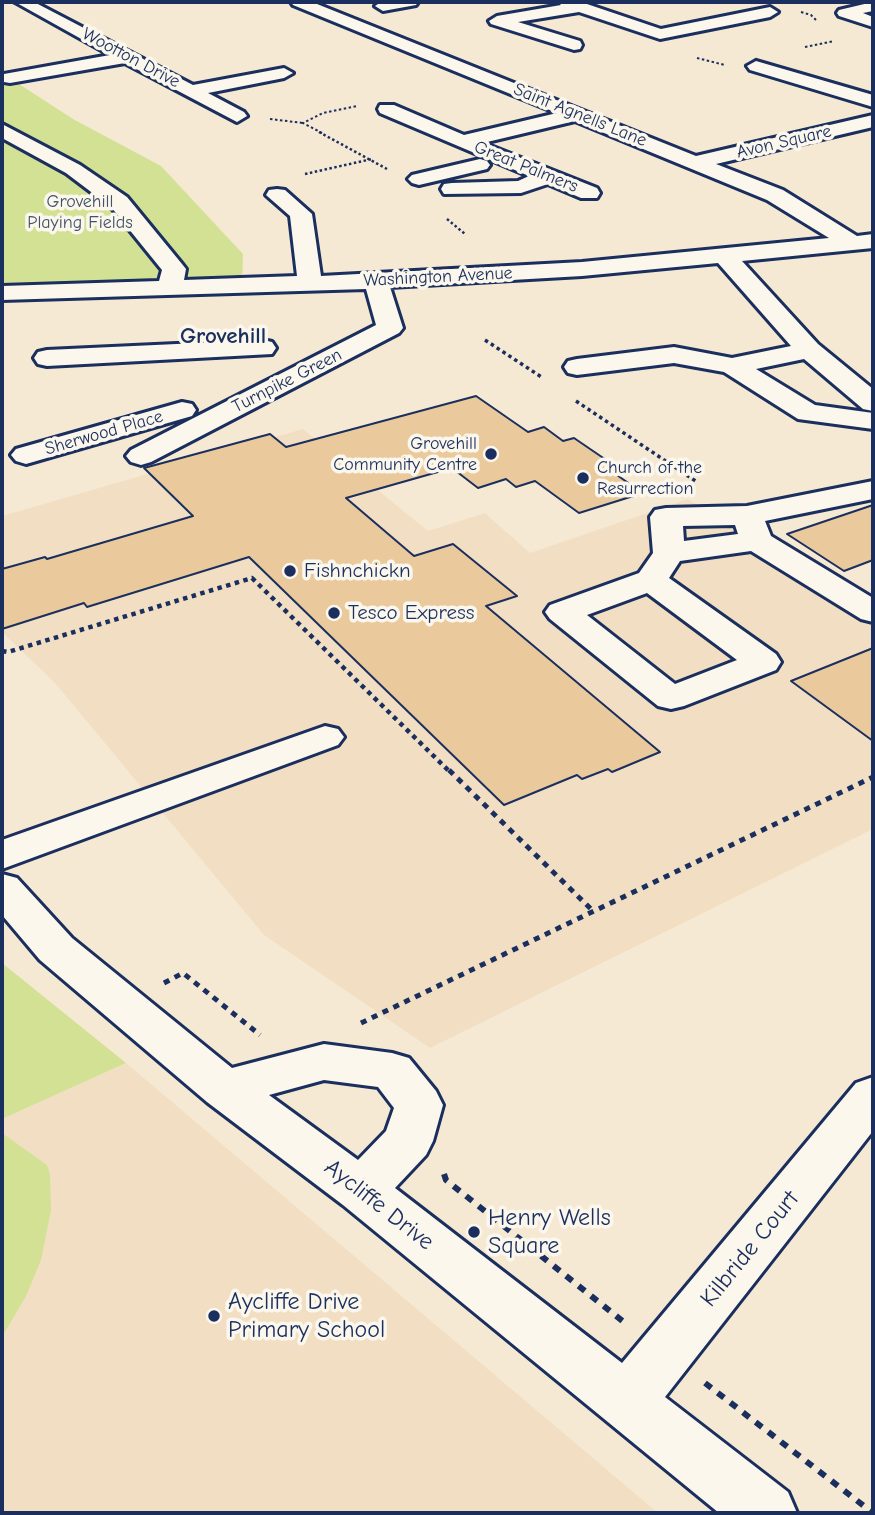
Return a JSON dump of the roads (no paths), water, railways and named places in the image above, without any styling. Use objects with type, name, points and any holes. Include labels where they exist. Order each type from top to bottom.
[{"type":"street","name":"Wootton Drive","points":[[23,2],[237,116]]},
{"type":"street","name":"Saint Agnells Lane","points":[[299,2],[775,195],[863,242]]},
{"type":"street","points":[[383,6],[410,2]]},
{"type":"street","points":[[574,45],[498,21],[573,4],[660,34],[769,12]]},
{"type":"street","points":[[873,6],[845,13],[873,22]]},
{"type":"street","points":[[10,78],[130,57]]},
{"type":"street","name":"Avon Square","points":[[755,66],[873,101]]},
{"type":"street","points":[[191,90],[284,73]]},
{"type":"street","name":"Great Palmers","points":[[387,109],[589,193]]},
{"type":"street","name":"Great Palmers","points":[[462,142],[578,114]]},
{"type":"street","name":"Avon Square","points":[[696,162],[873,121]]},
{"type":"street","points":[[2,130],[73,169],[119,202],[174,269],[170,288]]},
{"type":"street","points":[[419,179],[506,159]]},
{"type":"street","points":[[452,189],[521,187],[549,176]]},
{"type":"street","points":[[277,195],[301,214],[310,283]]},
{"type":"street","name":"Washington Avenue","points":[[2,293],[376,281],[582,268],[863,242]]},
{"type":"street","points":[[725,256],[809,350],[873,403]]},
{"type":"street","name":"Turnpike Green","points":[[141,456],[390,328],[376,281]]},
{"type":"street","name":"Sherwood Place","points":[[26,455],[174,381],[264,348]]},
{"type":"street","points":[[732,366],[809,350]]},
{"type":"street","points":[[577,367],[674,355],[732,366],[808,413],[873,421]]},
{"type":"street","name":"Sherwood Place","points":[[47,358],[174,381],[210,421]]},
{"type":"street","points":[[660,567],[663,589],[763,662],[671,698],[562,612],[660,567],[752,528],[873,490]]},
{"type":"street","points":[[752,528],[873,612]]},
{"type":"street","points":[[2,855],[325,737]]},
{"type":"street","name":"Aycliffe Drive","points":[[2,888],[56,949],[224,1089],[361,1190],[766,1513]]},
{"type":"street","points":[[224,1089],[324,1062],[392,1071],[419,1105],[408,1141],[361,1190]]},
{"type":"street","name":"Kilbride Court","points":[[627,1401],[873,1096]]},
{"type":"place","name":"Grovehill Community Centre","points":[[491,454]]},
{"type":"place","name":"Church of the Resurrection","points":[[583,478]]},
{"type":"place","name":"Fishnchickn","points":[[290,571]]},
{"type":"place","name":"Tesco Express","points":[[334,613]]},
{"type":"place","name":"Henry Wells Square","points":[[474,1232]]},
{"type":"place","name":"Aycliffe Drive Primary School","points":[[214,1316]]},
{"type":"district","name":"Grovehill","points":[[223,336]]},
{"type":"park label","name":"Grovehill Playing Fields","points":[[80,212]]}]
